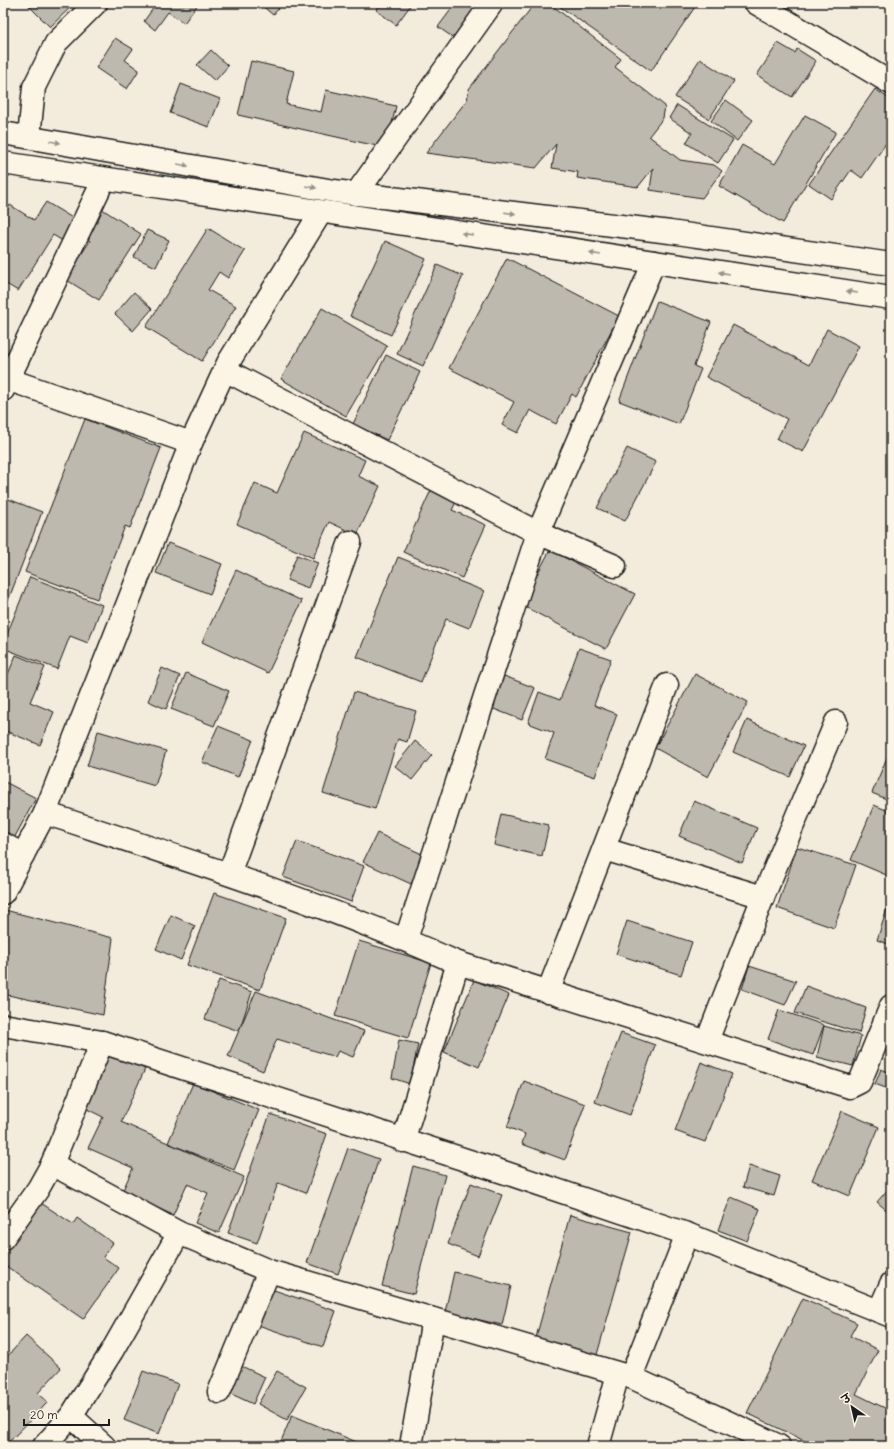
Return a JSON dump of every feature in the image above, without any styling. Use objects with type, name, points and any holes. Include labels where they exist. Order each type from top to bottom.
[{"type":"street","points":[[29,138],[34,87],[56,43],[96,3]]},
{"type":"street","points":[[356,194],[492,3]]},
{"type":"street","points":[[756,3],[891,83]]},
{"type":"street","points":[[3,134],[356,194],[670,232],[891,263]]},
{"type":"street","points":[[3,162],[104,179],[891,298]]},
{"type":"street","points":[[104,179],[5,384],[190,442]]},
{"type":"street","points":[[3,893],[45,813],[190,442],[225,370],[321,212]]},
{"type":"street","points":[[406,940],[538,533],[654,262]]},
{"type":"street","points":[[225,370],[538,533],[615,566]]},
{"type":"street","points":[[229,874],[350,542]]},
{"type":"street","points":[[548,992],[667,684]]},
{"type":"street","points":[[707,1041],[763,897],[836,722]]},
{"type":"street","points":[[45,813],[229,874],[406,940],[458,963],[850,1087],[860,1082],[891,1006]]},
{"type":"street","points":[[3,844],[22,855]]},
{"type":"street","points":[[604,849],[763,897]]},
{"type":"street","points":[[402,1141],[458,963]]},
{"type":"street","points":[[3,1025],[102,1042],[402,1141],[503,1172],[687,1234],[885,1314],[891,1284]]},
{"type":"street","points":[[3,1238],[38,1189],[52,1164],[102,1042]]},
{"type":"street","points":[[52,1164],[179,1233],[269,1271],[625,1376],[779,1446]]},
{"type":"street","points":[[44,1446],[71,1416],[112,1351],[179,1233]]},
{"type":"street","points":[[598,1446],[625,1376],[687,1234]]},
{"type":"street","points":[[219,1392],[269,1271]]},
{"type":"street","points":[[411,1446],[433,1319]]},
{"type":"street","points":[[71,1416],[104,1446]]},
{"type":"building","points":[[26,3],[75,3],[50,27]]},
{"type":"building","points":[[157,3],[199,3],[184,23],[168,12],[155,30],[144,21]]},
{"type":"building","points":[[259,3],[283,3],[273,15]]},
{"type":"building","points":[[382,3],[405,3],[410,6],[396,25],[376,10]]},
{"type":"building","points":[[456,3],[479,3],[458,41],[438,27]]},
{"type":"building","points":[[535,3],[549,3],[621,59],[615,67],[665,106],[663,118],[649,136],[680,160],[714,165],[722,171],[702,198],[650,190],[653,168],[638,187],[577,178],[578,172],[552,168],[556,144],[536,168],[426,153],[467,100],[469,89]]},
{"type":"building","points":[[555,3],[696,3],[697,4],[651,71]]},
{"type":"building","points":[[115,38],[133,49],[125,60],[139,70],[127,89],[96,68]]},
{"type":"building","points":[[778,43],[795,53],[797,49],[816,61],[792,97],[757,75]]},
{"type":"building","points":[[211,50],[228,66],[215,81],[197,65]]},
{"type":"building","points":[[700,59],[734,81],[709,119],[675,97]]},
{"type":"building","points":[[251,61],[294,71],[286,104],[321,112],[326,90],[396,106],[386,148],[238,115]]},
{"type":"building","points":[[181,84],[220,99],[209,127],[170,113]]},
{"type":"building","points":[[875,89],[891,100],[891,136],[862,178],[851,170],[831,199],[809,184]]},
{"type":"building","points":[[726,100],[753,120],[737,141],[711,121]]},
{"type":"building","points":[[677,105],[733,140],[718,163],[686,143],[692,133],[669,118]]},
{"type":"building","points":[[805,115],[836,132],[783,223],[719,186],[742,145],[775,164]]},
{"type":"building","points":[[46,202],[79,222],[66,243],[53,235],[18,291],[3,282],[3,215],[10,205],[34,220]]},
{"type":"building","points":[[102,209],[141,234],[99,300],[65,279],[90,241],[83,237]]},
{"type":"building","points":[[208,228],[245,251],[228,278],[219,272],[208,290],[236,306],[202,361],[146,327]]},
{"type":"building","points":[[147,230],[169,240],[156,267],[134,257]]},
{"type":"building","points":[[385,241],[426,259],[391,335],[350,316]]},
{"type":"building","points":[[507,258],[619,316],[576,397],[572,394],[556,424],[530,410],[518,433],[502,425],[514,402],[449,368]]},
{"type":"building","points":[[437,265],[463,276],[423,366],[397,354]]},
{"type":"building","points":[[134,292],[152,309],[133,331],[115,314]]},
{"type":"building","points":[[657,301],[711,322],[694,366],[701,369],[679,424],[619,401]]},
{"type":"building","points":[[322,308],[387,346],[346,416],[281,379]]},
{"type":"building","points":[[733,325],[809,365],[827,329],[859,346],[803,452],[777,439],[787,419],[706,377]]},
{"type":"building","points":[[386,355],[420,372],[387,440],[353,424]]},
{"type":"building","points":[[85,419],[161,448],[130,528],[125,526],[97,599],[25,572]]},
{"type":"building","points":[[304,433],[365,460],[358,476],[380,486],[357,535],[329,522],[313,558],[237,524],[255,483],[277,493]]},
{"type":"building","points":[[627,448],[656,462],[625,521],[597,508]]},
{"type":"building","points":[[431,490],[456,502],[452,510],[486,525],[462,578],[403,552]]},
{"type":"building","points":[[3,497],[42,512],[3,614]]},
{"type":"building","points":[[168,543],[222,564],[210,594],[156,573]]},
{"type":"building","points":[[550,550],[635,594],[606,649],[521,605]]},
{"type":"building","points":[[297,555],[318,563],[308,588],[287,580]]},
{"type":"building","points":[[398,557],[484,591],[469,628],[446,619],[421,682],[357,657]]},
{"type":"building","points":[[236,570],[302,601],[268,673],[202,642]]},
{"type":"building","points":[[30,577],[102,605],[88,643],[70,636],[57,669],[3,648],[3,644]]},
{"type":"building","points":[[579,648],[611,659],[594,705],[617,714],[595,777],[545,759],[554,733],[528,723],[539,692],[560,700]]},
{"type":"building","points":[[16,655],[45,667],[30,702],[54,712],[40,745],[3,730],[3,686]]},
{"type":"building","points":[[162,668],[180,676],[166,709],[148,701]]},
{"type":"building","points":[[186,673],[229,691],[214,726],[171,709]]},
{"type":"building","points":[[499,674],[535,688],[522,720],[486,706]]},
{"type":"building","points":[[695,674],[748,702],[708,777],[655,748]]},
{"type":"building","points":[[354,692],[416,711],[407,742],[398,739],[375,809],[323,793]]},
{"type":"building","points":[[747,720],[804,746],[790,777],[733,752]]},
{"type":"building","points":[[218,726],[253,740],[238,777],[202,762]]},
{"type":"building","points":[[98,731],[166,751],[155,786],[87,766]]},
{"type":"building","points":[[415,741],[432,755],[412,780],[395,766]]},
{"type":"building","points":[[891,748],[891,801],[872,793]]},
{"type":"building","points":[[3,781],[36,798],[12,842],[3,837]]},
{"type":"building","points":[[694,801],[757,828],[742,863],[679,836]]},
{"type":"building","points":[[874,805],[891,812],[891,829],[887,839],[891,841],[891,877],[851,860]]},
{"type":"building","points":[[501,814],[549,825],[542,856],[494,845]]},
{"type":"building","points":[[377,833],[424,855],[411,884],[363,862]]},
{"type":"building","points":[[297,841],[364,866],[351,902],[283,877]]},
{"type":"building","points":[[797,847],[856,865],[834,928],[777,908]]},
{"type":"building","points":[[214,893],[286,918],[260,990],[187,965]]},
{"type":"building","points":[[887,909],[891,911],[891,945],[877,940]]},
{"type":"building","points":[[5,910],[113,938],[103,1015],[3,994],[3,916]]},
{"type":"building","points":[[171,915],[195,926],[181,960],[156,949]]},
{"type":"building","points":[[627,921],[692,942],[681,975],[616,954]]},
{"type":"building","points":[[359,941],[431,963],[408,1038],[335,1016]]},
{"type":"building","points":[[749,966],[796,981],[785,1005],[742,989]]},
{"type":"building","points":[[219,980],[252,992],[239,1031],[205,1019]]},
{"type":"building","points":[[474,980],[509,995],[479,1067],[444,1052]]},
{"type":"building","points":[[806,986],[866,1008],[859,1033],[795,1013]]},
{"type":"building","points":[[256,991],[364,1031],[353,1057],[338,1051],[335,1057],[277,1039],[263,1071],[228,1056]]},
{"type":"building","points":[[779,1010],[824,1025],[813,1055],[768,1039]]},
{"type":"building","points":[[824,1026],[861,1036],[853,1066],[817,1057]]},
{"type":"building","points":[[621,1033],[655,1045],[630,1115],[595,1102]]},
{"type":"building","points":[[399,1040],[418,1044],[410,1084],[392,1078]]},
{"type":"building","points":[[108,1052],[145,1069],[121,1122],[244,1177],[219,1233],[195,1223],[208,1193],[187,1184],[173,1215],[122,1192],[133,1168],[88,1148],[103,1117],[83,1107]]},
{"type":"building","points":[[701,1062],[732,1074],[705,1142],[675,1131]]},
{"type":"building","points":[[881,1069],[891,1073],[891,1090],[875,1084]]},
{"type":"building","points":[[524,1081],[585,1104],[565,1160],[522,1144],[525,1134],[507,1127]]},
{"type":"building","points":[[193,1083],[259,1110],[234,1170],[168,1143]]},
{"type":"building","points":[[842,1111],[879,1127],[850,1196],[812,1180]]},
{"type":"building","points":[[270,1114],[327,1134],[306,1193],[278,1183],[257,1243],[228,1233]]},
{"type":"building","points":[[348,1148],[379,1159],[338,1274],[307,1263]]},
{"type":"building","points":[[413,1166],[445,1175],[414,1294],[382,1286]]},
{"type":"building","points":[[749,1166],[780,1176],[774,1196],[743,1187]]},
{"type":"building","points":[[471,1183],[502,1195],[478,1256],[448,1244]]},
{"type":"building","points":[[891,1187],[891,1214],[877,1202]]},
{"type":"building","points":[[731,1197],[760,1209],[747,1241],[718,1230]]},
{"type":"building","points":[[41,1203],[73,1224],[77,1218],[113,1243],[103,1257],[119,1268],[83,1319],[3,1264],[3,1257]]},
{"type":"building","points":[[570,1215],[632,1232],[596,1358],[535,1341]]},
{"type":"building","points":[[454,1272],[511,1286],[502,1325],[445,1312]]},
{"type":"building","points":[[268,1288],[336,1311],[323,1347],[255,1324]]},
{"type":"building","points":[[803,1298],[857,1323],[850,1336],[878,1350],[856,1394],[891,1411],[891,1446],[815,1446],[747,1413]]},
{"type":"building","points":[[26,1336],[61,1368],[38,1393],[48,1402],[5,1446],[3,1444],[3,1361]]},
{"type":"building","points":[[237,1364],[265,1377],[253,1404],[225,1391]]},
{"type":"building","points":[[143,1371],[178,1384],[159,1434],[124,1420]]},
{"type":"building","points":[[277,1371],[306,1387],[287,1420],[258,1404]]},
{"type":"building","points":[[292,1415],[359,1443],[358,1446],[279,1446]]}]
